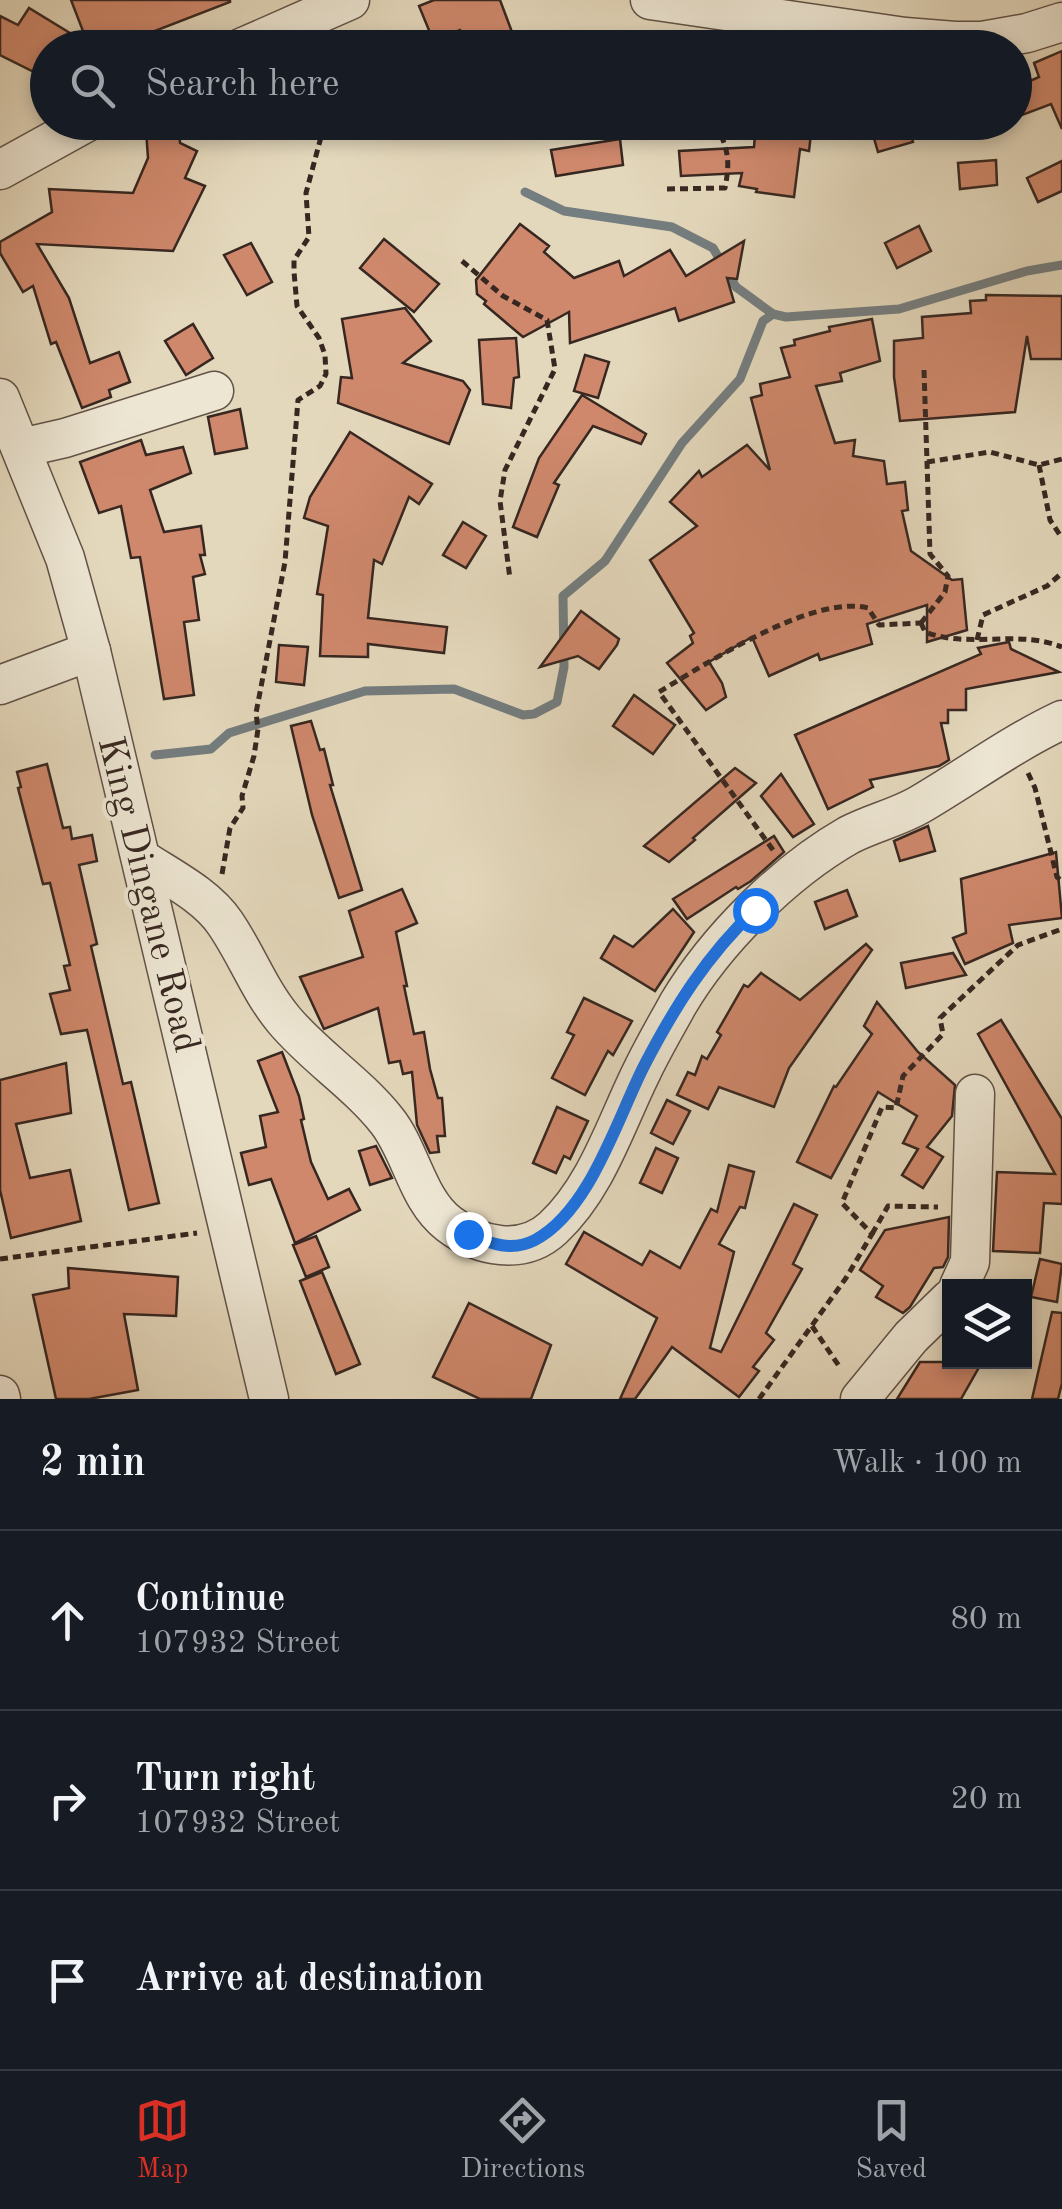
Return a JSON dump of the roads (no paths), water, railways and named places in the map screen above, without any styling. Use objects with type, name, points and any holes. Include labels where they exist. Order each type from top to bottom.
[{"type":"street","points":[[282,30],[350,0]]},
{"type":"street","points":[[650,0],[851,30]]},
{"type":"street","points":[[1032,31],[1062,22]]},
{"type":"street","points":[[0,170],[54,140]]},
{"type":"street","points":[[22,448],[214,391]]},
{"type":"street","name":"King Dingane Road","points":[[0,398],[64,558],[91,651],[269,1399]]},
{"type":"street","points":[[0,686],[91,651]]},
{"type":"street","points":[[142,859],[190,891],[224,921],[260,990],[316,1056],[388,1122],[435,1210],[468,1234],[491,1244],[514,1247],[551,1230],[578,1198],[644,1068],[702,968],[737,927],[792,877],[850,835],[916,806],[1015,743],[1062,720]]},
{"type":"street","points":[[965,1274],[974,1208],[975,1094]]},
{"type":"street","points":[[852,1386],[942,1307]]},
{"type":"waterway","points":[[525,192],[564,211],[672,227],[713,248],[736,287],[773,314],[786,317],[899,309],[1027,271],[1062,265]]},
{"type":"waterway","points":[[155,755],[211,749],[229,733],[365,691],[454,689],[523,715],[557,702],[564,667],[563,596],[605,561],[682,443],[740,379],[763,321],[773,314]]}]
